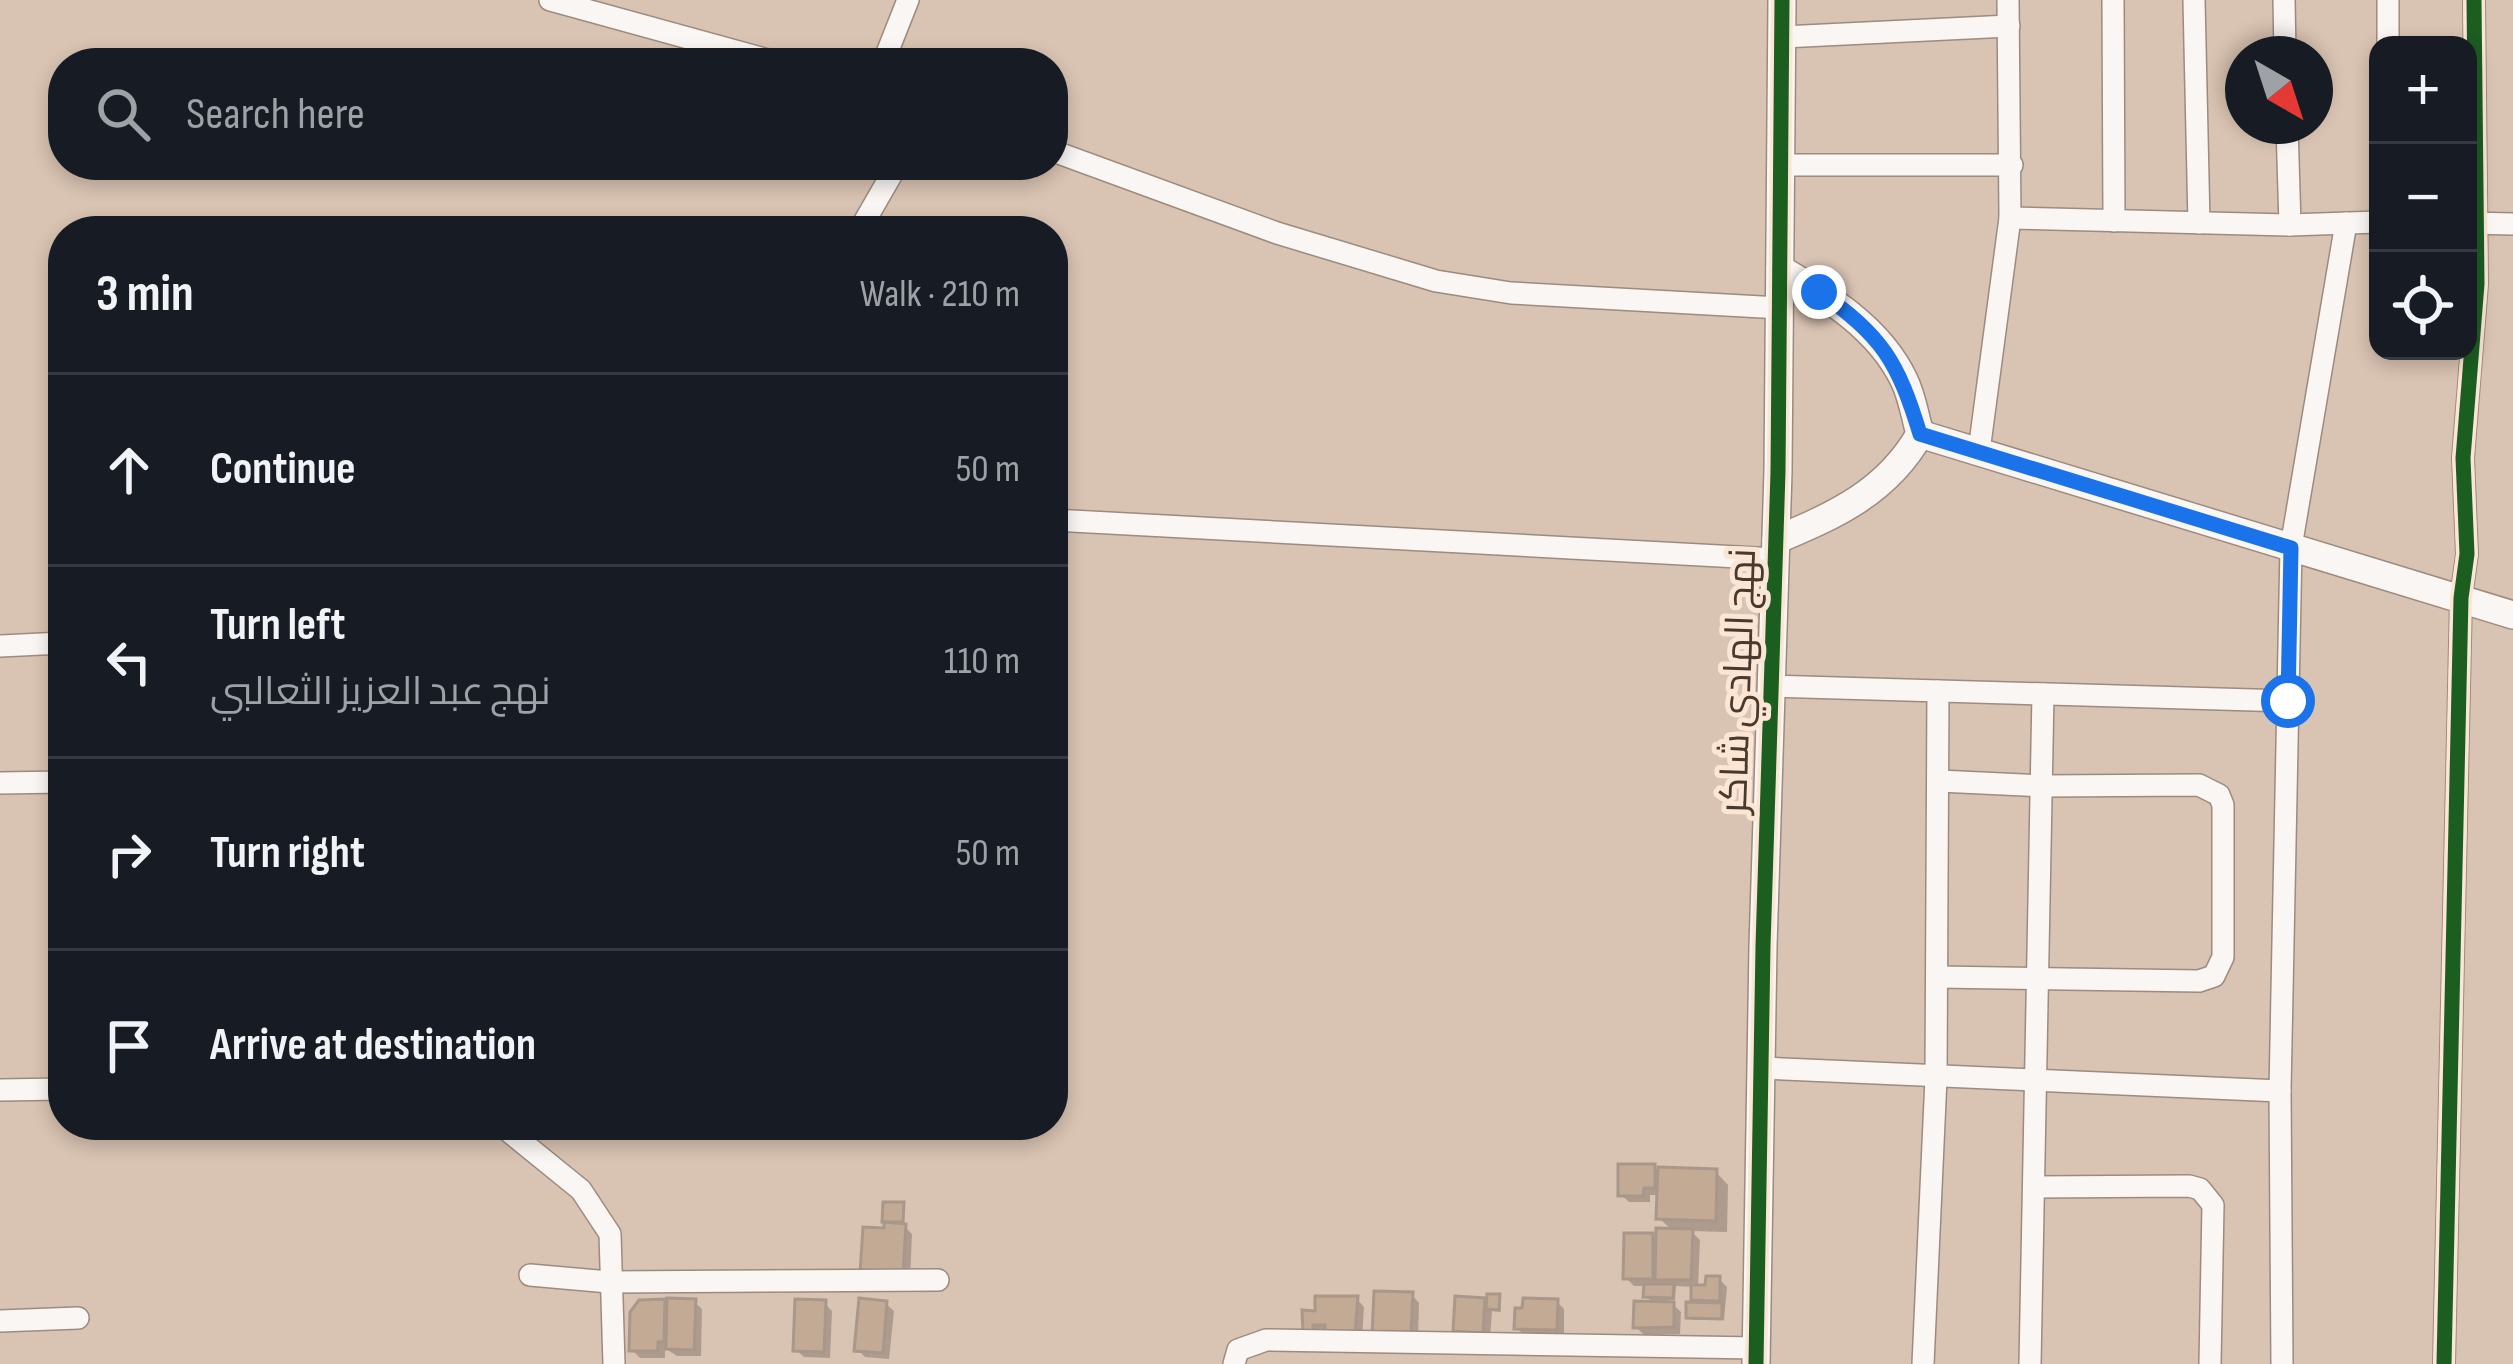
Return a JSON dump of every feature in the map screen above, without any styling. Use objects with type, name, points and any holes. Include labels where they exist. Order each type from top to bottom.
[{"type":"street","points":[[550,0],[724,48]]},
{"type":"street","points":[[890,48],[908,0]]},
{"type":"street","name":"نهج الهادي شاكر","points":[[1756,1356],[1776,550],[1782,0]]},
{"type":"street","points":[[1979,451],[2010,218],[2008,0]]},
{"type":"street","points":[[2113,0],[2114,220]]},
{"type":"street","points":[[2194,0],[2199,223]]},
{"type":"street","points":[[2284,0],[2285,36]]},
{"type":"street","points":[[2387,0],[2388,36]]},
{"type":"street","points":[[2473,144],[2474,0]]},
{"type":"street","points":[[1783,37],[2009,26]]},
{"type":"street","points":[[2288,144],[2290,225]]},
{"type":"street","points":[[1068,156],[1277,233],[1436,281],[1511,292],[1780,308]]},
{"type":"street","points":[[1778,165],[2012,165]]},
{"type":"street","points":[[868,216],[888,180]]},
{"type":"street","points":[[2010,218],[2290,225],[2369,222]]},
{"type":"street","points":[[2282,1364],[2280,1091],[2291,548],[2346,223]]},
{"type":"street","points":[[2477,224],[2513,224]]},
{"type":"street","points":[[2444,1364],[2461,598],[2467,554],[2463,458],[2472,252]]},
{"type":"street","points":[[1068,521],[1776,550],[1862,499],[1904,462],[1920,434],[1904,380],[1881,346],[1848,312],[1780,269]]},
{"type":"street","points":[[1920,434],[2513,615]]},
{"type":"street","points":[[0,646],[48,644]]},
{"type":"street","points":[[1771,686],[2288,701]]},
{"type":"street","points":[[1923,1364],[1936,1078],[1938,691]]},
{"type":"street","points":[[2030,1364],[2043,694]]},
{"type":"street","points":[[1937,977],[2200,981],[2214,976],[2223,957],[2223,805],[2219,795],[2199,785],[2044,787],[1939,781]]},
{"type":"street","points":[[0,784],[48,782]]},
{"type":"street","points":[[1761,1068],[2280,1091]]},
{"type":"street","points":[[0,1090],[48,1089]]},
{"type":"street","points":[[518,1140],[593,1204],[613,1245],[609,1282],[614,1364]]},
{"type":"street","points":[[2035,1186],[2189,1186],[2208,1196],[2213,1205],[2210,1364]]},
{"type":"street","points":[[530,1275],[609,1282],[938,1280]]},
{"type":"street","points":[[0,1321],[78,1318]]},
{"type":"street","points":[[1234,1364],[1238,1350],[1266,1340],[1427,1354],[1756,1356]]},
{"type":"building","points":[[1618,1164],[1655,1164],[1655,1188],[1644,1188],[1643,1196],[1618,1196]]},
{"type":"building","points":[[1658,1167],[1717,1169],[1716,1221],[1656,1219]]},
{"type":"building","points":[[883,1202],[904,1202],[903,1222],[882,1222]]},
{"type":"building","points":[[884,1222],[906,1224],[903,1275],[860,1273],[863,1227],[884,1228]]},
{"type":"building","points":[[1656,1228],[1693,1229],[1691,1280],[1655,1280]]},
{"type":"building","points":[[1624,1233],[1653,1233],[1653,1279],[1623,1279]]},
{"type":"building","points":[[1706,1276],[1720,1276],[1720,1301],[1691,1300],[1691,1285],[1705,1285]]},
{"type":"building","points":[[1644,1284],[1674,1284],[1673,1298],[1643,1297]]},
{"type":"building","points":[[1374,1291],[1413,1292],[1411,1332],[1372,1336]]},
{"type":"building","points":[[1487,1294],[1500,1294],[1499,1310],[1486,1309]]},
{"type":"building","points":[[1315,1296],[1358,1296],[1355,1333],[1325,1333],[1325,1325],[1313,1325],[1313,1333],[1303,1333],[1302,1310],[1315,1311]]},
{"type":"building","points":[[1455,1296],[1485,1298],[1483,1333],[1453,1331]]},
{"type":"building","points":[[667,1298],[696,1299],[694,1350],[666,1349]]},
{"type":"building","points":[[859,1298],[887,1301],[883,1353],[854,1351]]},
{"type":"building","points":[[1523,1298],[1558,1299],[1557,1330],[1514,1329],[1515,1308],[1522,1308]]},
{"type":"building","points":[[665,1299],[664,1342],[658,1342],[658,1351],[629,1351],[630,1312],[639,1300]]},
{"type":"building","points":[[795,1299],[826,1300],[824,1352],[793,1351]]},
{"type":"building","points":[[1634,1301],[1674,1302],[1674,1327],[1633,1328]]},
{"type":"building","points":[[1686,1302],[1722,1303],[1722,1319],[1686,1318]]},
{"type":"cycle path","points":[[1756,1364],[1778,472],[1782,0]]},
{"type":"cycle path","points":[[2444,1364],[2461,598],[2467,554],[2463,458],[2477,284],[2474,0]]},
{"type":"route","points":[[1819,292],[1848,312],[1881,346],[1904,380],[1920,434],[2291,548],[2288,701]]}]
